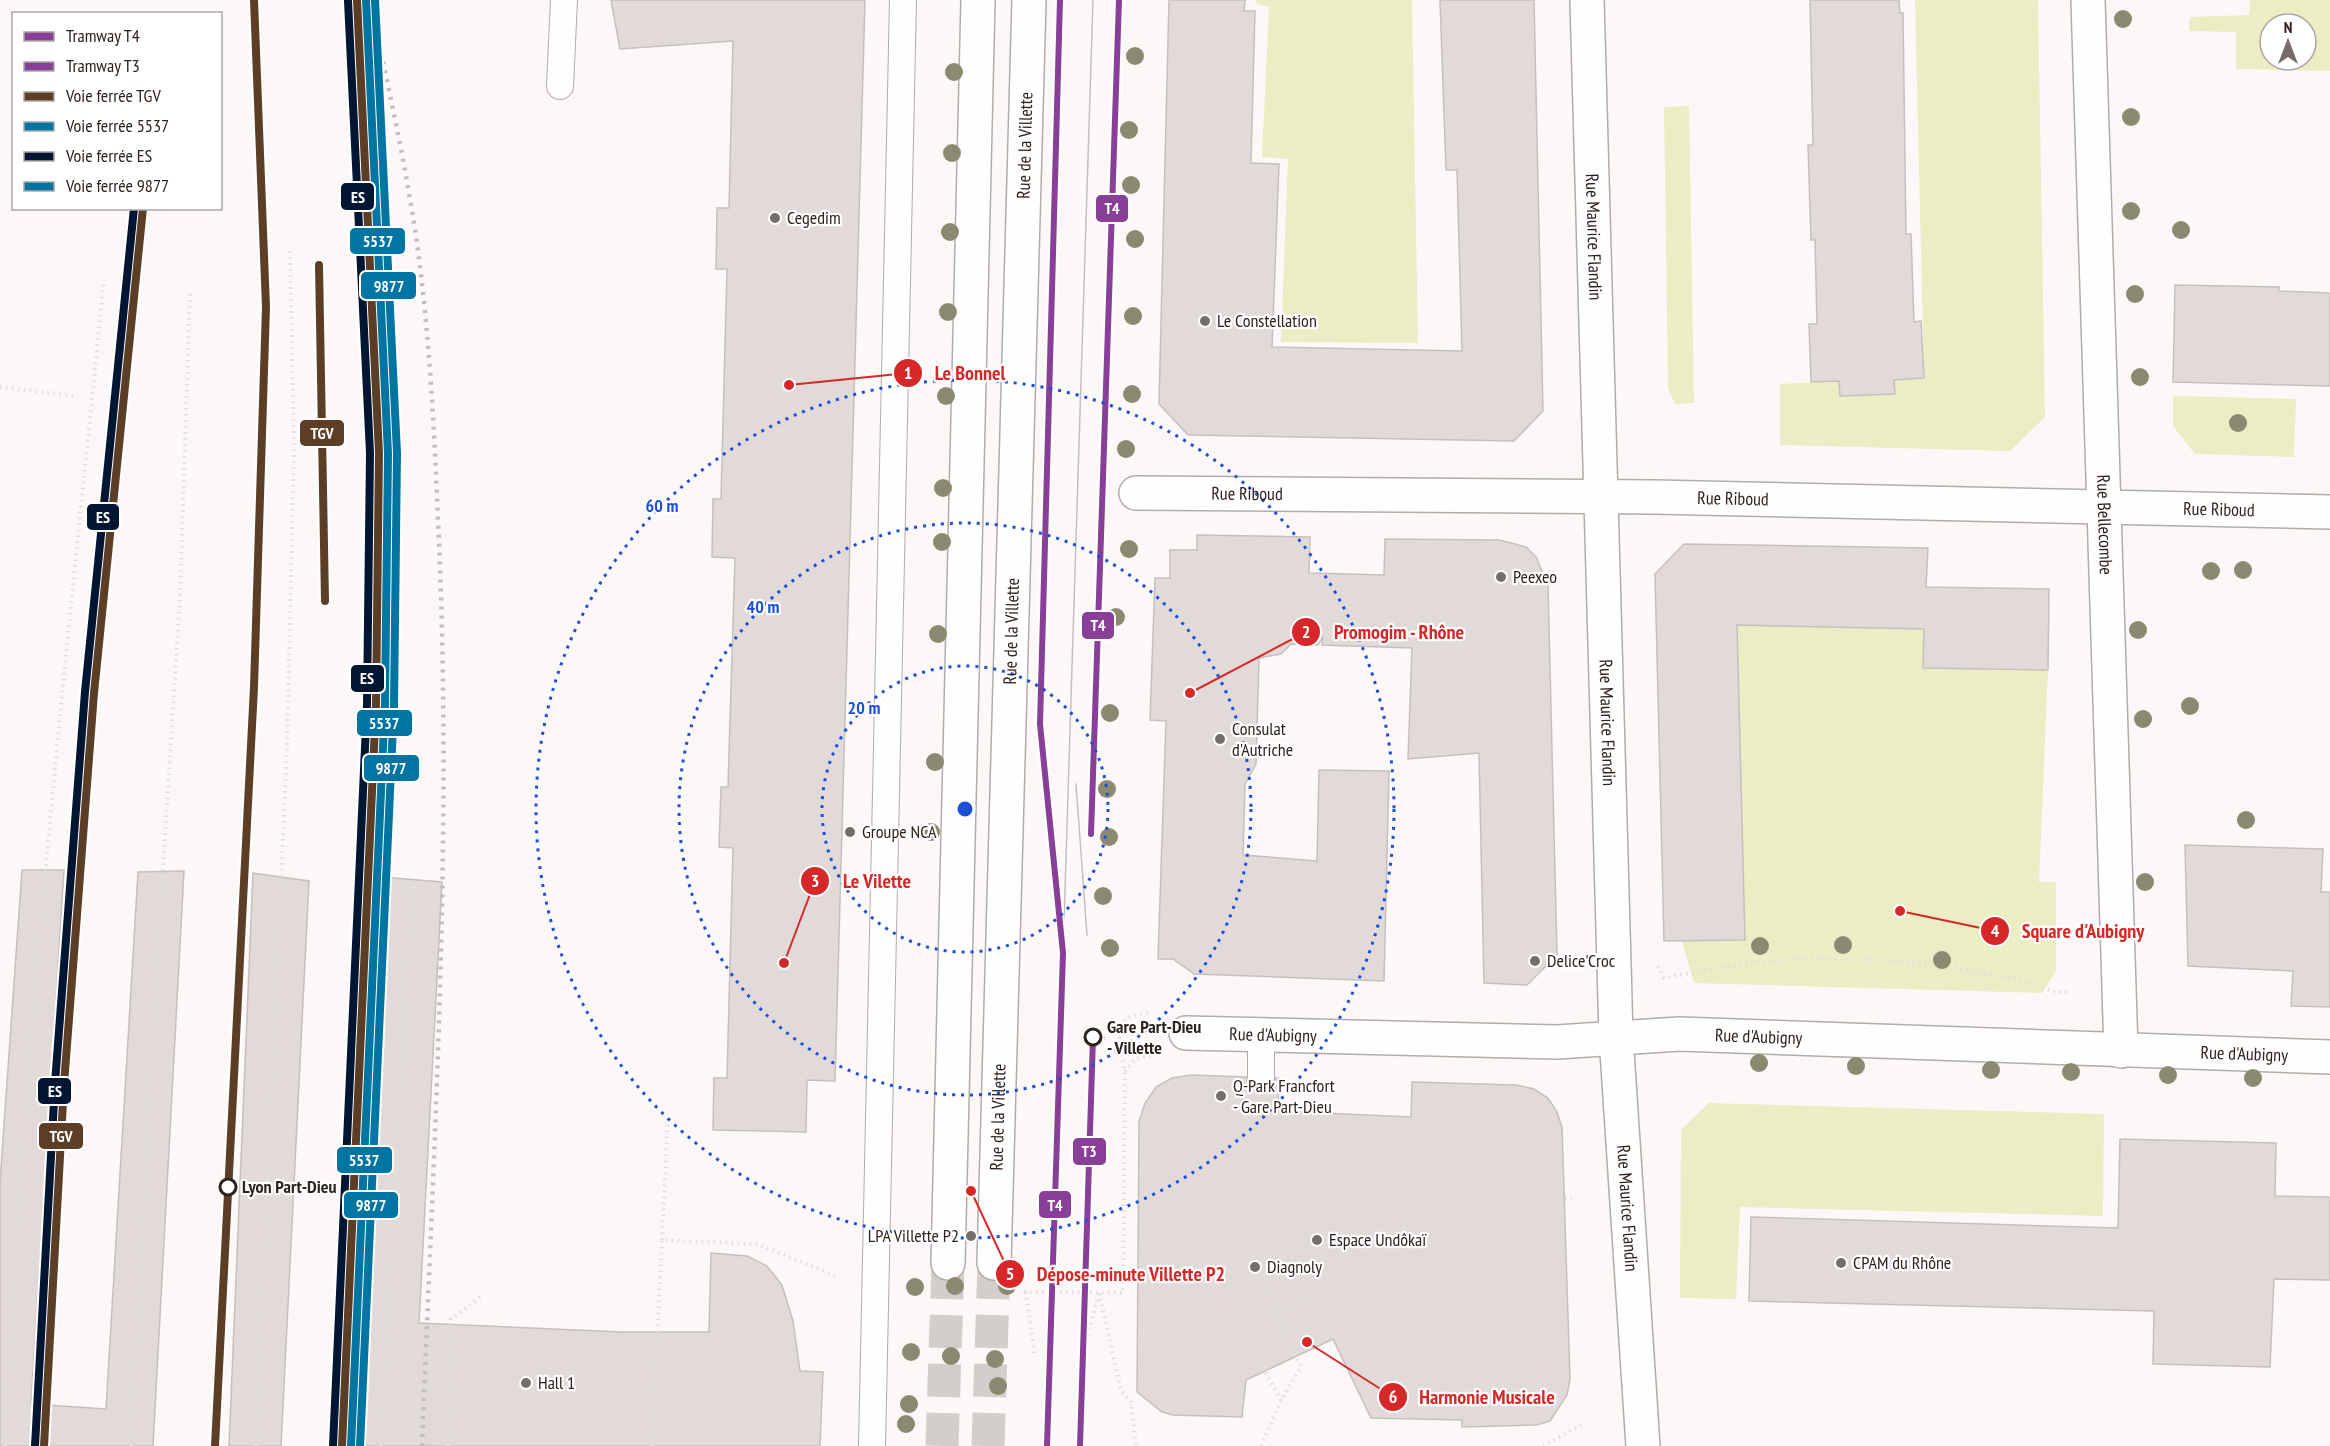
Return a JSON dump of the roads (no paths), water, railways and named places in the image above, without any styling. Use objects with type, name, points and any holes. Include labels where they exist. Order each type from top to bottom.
[{"type":"street","points":[[948,1263],[978,0]]},
{"type":"street","name":"Rue de la Villette","points":[[994,1263],[1029,0]]},
{"type":"street","name":"Rue Maurice Flandin","points":[[1587,0],[1616,1036],[1643,1446]]},
{"type":"street","name":"Rue Bellecombe","points":[[2088,0],[2102,507],[2121,1051]]},
{"type":"street","name":"Rue Riboud","points":[[1136,493],[1600,497],[2330,512]]},
{"type":"street","name":"Rue d'Aubigny","points":[[1186,1033],[1557,1042],[1616,1036],[1679,1034],[2330,1057]]},
{"type":"lane","points":[[560,86],[564,0]]},
{"type":"lane","points":[[872,1446],[903,0]]},
{"type":"lane","points":[[1261,1035],[1261,1078]]},
{"type":"tunnel","points":[[942,1446],[948,1263]]},
{"type":"tunnel","points":[[988,1446],[994,1263]]},
{"type":"tram line","name":"T4","points":[[1047,1446],[1063,953],[1040,724],[1060,0]]},
{"type":"tram line","points":[[1063,953],[1093,0]]},
{"type":"tram line","name":"T4","points":[[1091,834],[1119,0]]},
{"type":"tram line","points":[[1076,784],[1087,935]]},
{"type":"tram line","name":"T3","points":[[1080,1446],[1093,1037]]},
{"type":"railway","points":[[370,0],[405,171],[420,265],[430,374],[438,520],[444,752],[443,868],[422,1446]]},
{"type":"rail line","name":"TGV","points":[[215,1446],[254,687],[266,307],[254,0]]},
{"type":"rail line","name":"TGV","points":[[342,1446],[376,704],[379,453],[357,0]]},
{"type":"rail line","name":"5537","points":[[351,1446],[385,704],[388,453],[366,0]]},
{"type":"rail line","name":"9877","points":[[360,1446],[394,705],[397,453],[375,0]]},
{"type":"rail line","name":"ES","points":[[333,1446],[367,704],[370,453],[348,1]]},
{"type":"rail line","name":"ES","points":[[35,1446],[55,1083],[85,692],[134,210]]},
{"type":"rail line","name":"TGV","points":[[44,1446],[64,1084],[94,693],[143,210]]},
{"type":"rail line","name":"TGV","points":[[319,265],[325,601]]},
{"type":"place","name":"Cegedim","points":[[775,218]]},
{"type":"place","name":"Le Constellation","points":[[1205,321]]},
{"type":"place","name":"Le Bonnel","points":[[789,385]]},
{"type":"place","name":"Peexeo","points":[[1501,577]]},
{"type":"place","name":"Promogim - Rhône","points":[[1190,693]]},
{"type":"place","name":"Consulat d'Autriche","points":[[1220,739]]},
{"type":"place","name":"Groupe NCA","points":[[850,832]]},
{"type":"place","name":"Square d'Aubigny","points":[[1900,911]]},
{"type":"place","name":"Delice'Croc","points":[[1535,961]]},
{"type":"place","name":"Le Vilette","points":[[784,963]]},
{"type":"place","name":"Gare Part-Dieu - Villette","points":[[1093,1037]]},
{"type":"place","name":"Q-Park Francfort - Gare Part-Dieu","points":[[1221,1096]]},
{"type":"place","name":"Lyon Part-Dieu","points":[[228,1187]]},
{"type":"place","name":"Dépose-minute Villette P2","points":[[971,1191]]},
{"type":"place","name":"LPA Villette P2","points":[[971,1236]]},
{"type":"place","name":"Espace Undôkaï","points":[[1317,1240]]},
{"type":"place","name":"CPAM du Rhône","points":[[1841,1263]]},
{"type":"place","name":"Diagnoly","points":[[1255,1267]]},
{"type":"place","name":"Harmonie Musicale","points":[[1307,1342]]},
{"type":"place","name":"Hall 1","points":[[526,1383]]}]
